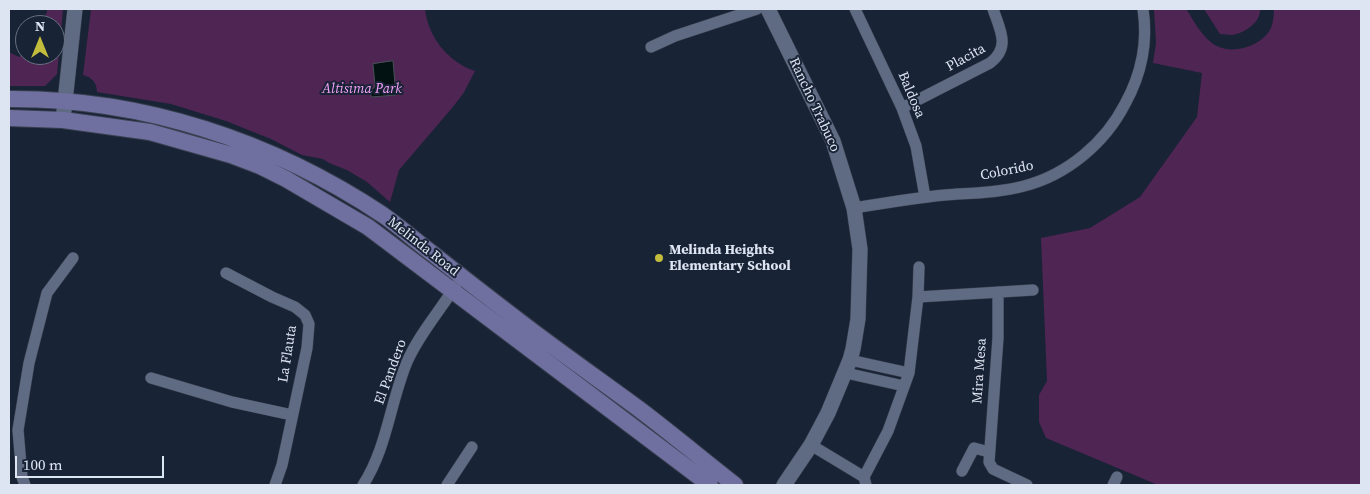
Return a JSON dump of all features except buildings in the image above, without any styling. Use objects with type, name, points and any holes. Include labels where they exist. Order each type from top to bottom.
[{"type":"main road","name":"Melinda Road","points":[[9,99],[65,101],[124,109],[178,120],[266,152],[322,179],[383,216],[538,336],[640,410],[735,485]]},
{"type":"main road","name":"Melinda Road","points":[[9,118],[63,120],[150,132],[231,155],[260,166],[368,227],[710,485]]},
{"type":"street","points":[[63,120],[75,9]]},
{"type":"street","points":[[651,46],[757,9]]},
{"type":"street","name":"Rancho Trabuco","points":[[768,9],[833,141],[854,208],[860,250],[858,319],[848,367],[811,446],[784,485]]},
{"type":"street","name":"Baldosa","points":[[855,9],[902,108],[916,146],[925,197]]},
{"type":"street","name":"Placita","points":[[902,108],[996,59],[1003,48],[1003,39],[993,9]]},
{"type":"street","name":"Colorido","points":[[854,208],[925,197],[1023,186],[1051,177],[1081,158],[1117,120],[1131,94],[1141,66],[1144,32],[1143,9]]},
{"type":"street","points":[[25,485],[22,477],[18,430],[29,363],[47,293],[72,258]]},
{"type":"street","points":[[811,446],[865,481],[888,431],[909,374],[918,297],[919,267]]},
{"type":"street","name":"La Flauta","points":[[226,273],[295,307],[305,315],[310,324],[282,465],[275,485]]},
{"type":"street","name":"El Pandero","points":[[363,485],[370,475],[381,448],[407,362],[422,333],[462,277]]},
{"type":"street","points":[[918,297],[1033,290]]},
{"type":"street","name":"Mira Mesa","points":[[989,452],[998,338],[998,292]]},
{"type":"street","points":[[848,367],[909,374]]},
{"type":"street","points":[[848,367],[904,386]]},
{"type":"street","points":[[150,378],[232,402],[292,414]]},
{"type":"street","points":[[447,485],[472,447]]},
{"type":"street","points":[[962,470],[974,448],[989,452],[988,462],[994,469],[1027,485]]},
{"type":"green space","points":[[47,9],[63,9],[62,15],[46,15]]},
{"type":"green space","name":"Altisima Park","points":[[91,9],[425,9],[430,29],[441,47],[456,61],[475,71],[463,94],[399,170],[390,202],[367,182],[347,170],[323,159],[302,155],[271,139],[226,121],[171,104],[97,92],[93,81],[83,75]]},
{"type":"green space","points":[[1154,9],[1186,9],[1200,30],[1213,44],[1226,49],[1241,49],[1256,43],[1267,34],[1272,26],[1274,9],[1361,9],[1361,485],[1158,485],[1046,438],[1039,422],[1039,395],[1047,381],[1041,238],[1090,228],[1140,197],[1197,117],[1202,73],[1153,63],[1156,43]]},
{"type":"green space","points":[[1204,9],[1260,9],[1260,14],[1251,26],[1242,32],[1232,35],[1220,34]]},
{"type":"green space","points":[[9,52],[15,55],[15,65],[58,65],[57,74],[45,86],[9,86]]},
{"type":"shaded area","points":[[393,61],[396,95],[371,97],[371,92],[375,86],[373,64]]},
{"type":"place","name":"Melinda Heights Elementary School","points":[[659,258]]}]
